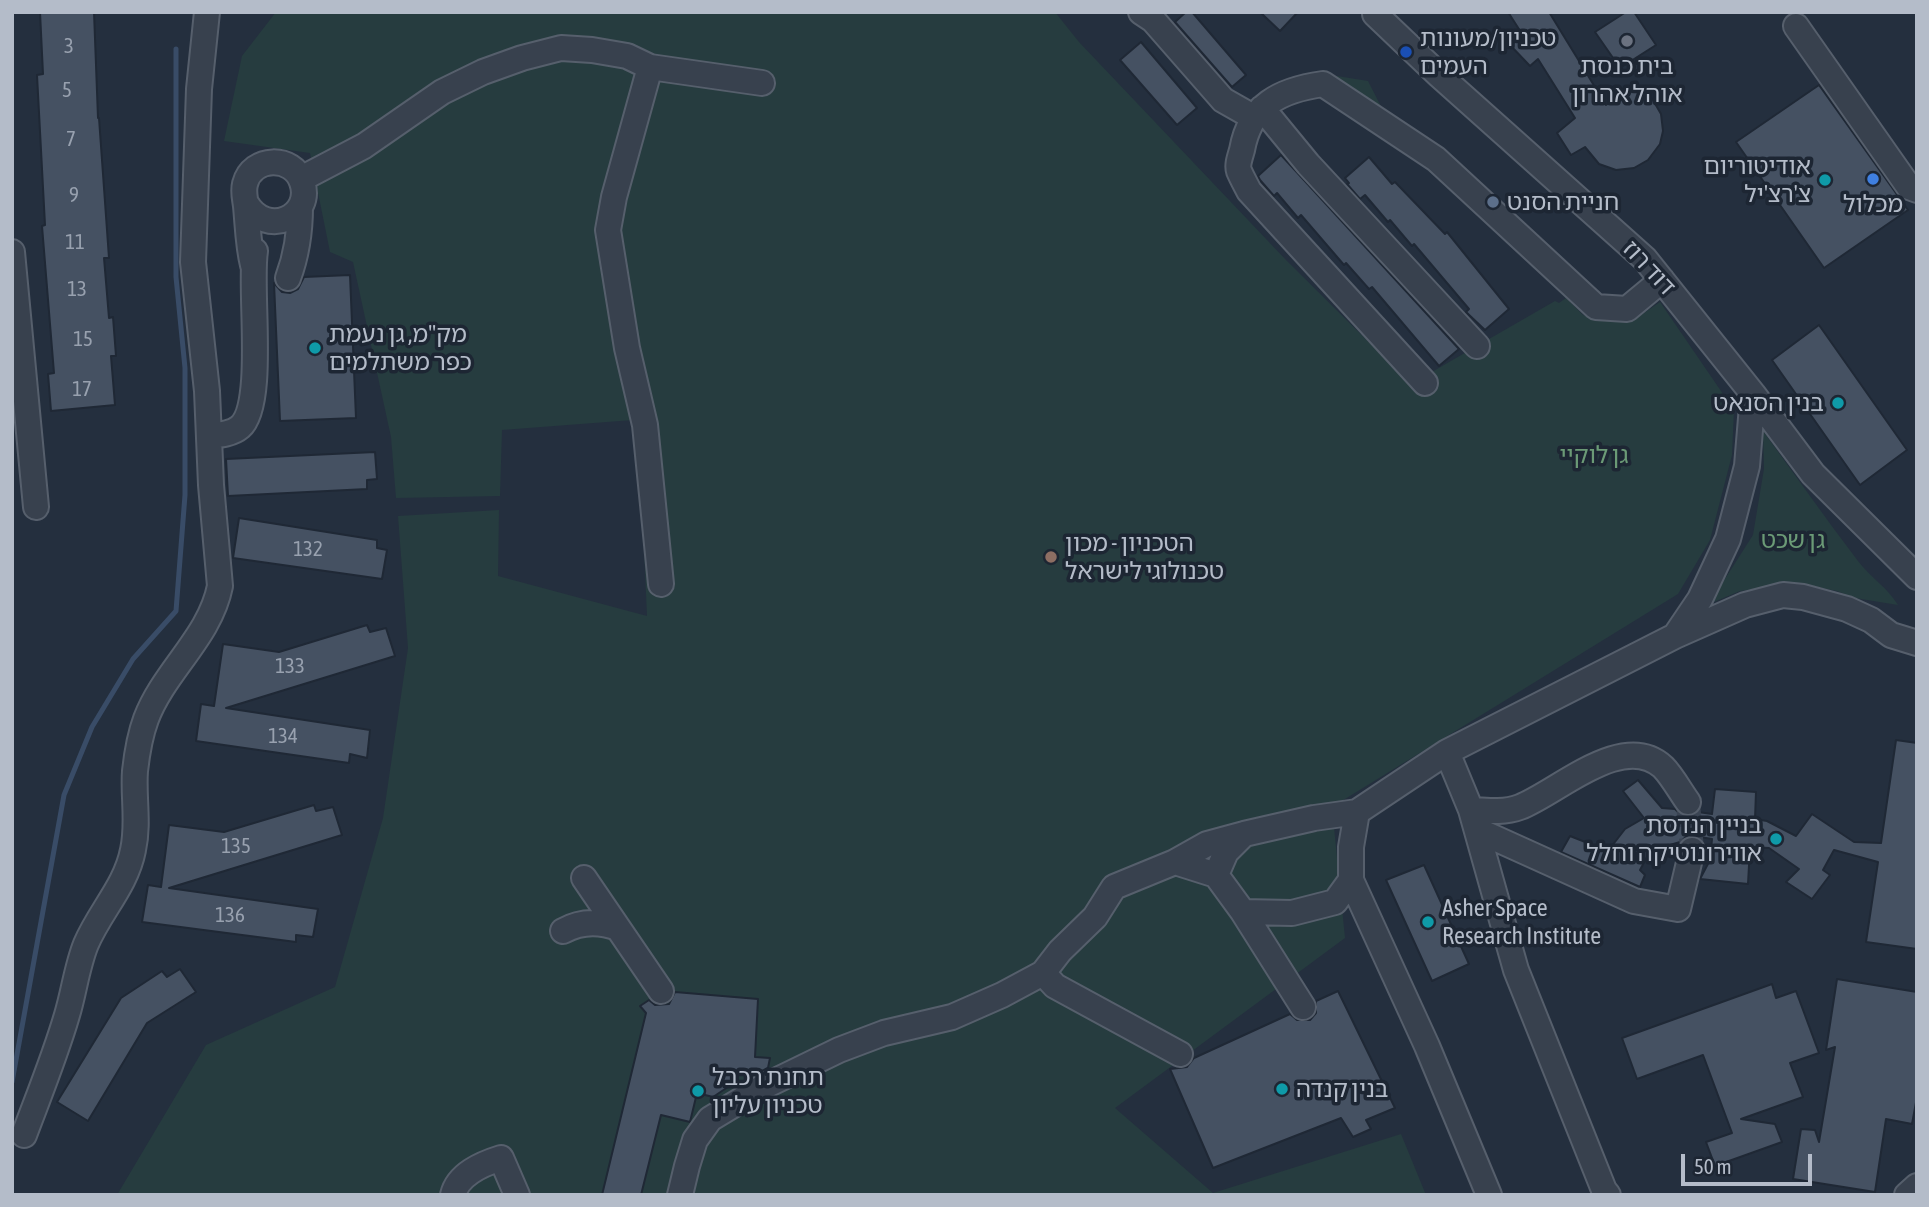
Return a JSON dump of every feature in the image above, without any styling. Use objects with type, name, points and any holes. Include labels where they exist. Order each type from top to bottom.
[{"type":"street","points":[[24,1135],[59,1042],[85,946],[98,919],[118,890],[131,859],[136,829],[135,772],[139,740],[147,716],[164,685],[209,619],[220,586],[193,230],[199,89],[207,12]]},
{"type":"street","points":[[1141,12],[1153,20],[1223,100],[1258,113],[1311,166],[1477,346]]},
{"type":"street","name":"דוד רוז","points":[[1370,13],[1645,259],[1813,474],[1917,577]]},
{"type":"street","points":[[1796,26],[1909,187],[1917,190]]},
{"type":"street","points":[[301,179],[364,146],[442,92],[483,72],[561,48],[627,56],[650,66],[762,83]]},
{"type":"street","points":[[650,66],[614,197],[608,230],[627,348],[645,425],[661,584]]},
{"type":"street","points":[[1425,383],[1249,191],[1238,169],[1245,130],[1258,113],[1284,93],[1323,84],[1436,159],[1596,307],[1627,309],[1662,280]]},
{"type":"street","points":[[209,436],[230,433],[239,428],[245,422],[253,398],[253,265],[244,185],[254,169],[262,164],[280,162],[289,166],[301,179],[304,191],[296,256],[284,278],[286,237],[272,221]]},
{"type":"street","points":[[246,203],[256,217],[272,221],[289,218],[300,207]]},
{"type":"street","points":[[253,265],[258,234],[272,221]]},
{"type":"street","points":[[12,252],[36,507]]},
{"type":"street","points":[[1675,636],[1700,599],[1728,539],[1747,467],[1753,394]]},
{"type":"street","name":"דוד רוז","points":[[1890,552],[1917,588]]},
{"type":"street","points":[[680,1195],[695,1140],[710,1119],[763,1087],[839,1050],[884,1033],[952,1017],[1043,973],[1060,951],[1095,917],[1114,887],[1175,862],[1207,844],[1314,818],[1356,812],[1447,752],[1675,636],[1745,605],[1783,595],[1803,597],[1847,609],[1871,620],[1917,650]]},
{"type":"street","points":[[1891,635],[1917,643]]},
{"type":"street","points":[[1447,752],[1474,820],[1516,970],[1608,1195]]},
{"type":"street","points":[[1474,820],[1538,799],[1601,762],[1623,756],[1647,758],[1662,766],[1688,802]]},
{"type":"street","points":[[1356,812],[1350,847],[1351,880],[1427,1046],[1489,1195]]},
{"type":"street","points":[[1474,820],[1634,901],[1678,909],[1692,850]]},
{"type":"street","points":[[1216,875],[1226,852],[1244,834]]},
{"type":"street","points":[[1175,862],[1216,875],[1244,912],[1303,1007]]},
{"type":"street","points":[[584,878],[661,991]]},
{"type":"street","points":[[1244,912],[1292,913],[1335,902],[1351,880]]},
{"type":"street","points":[[562,931],[572,926],[597,922],[618,928]]},
{"type":"street","points":[[1043,973],[1055,986],[1180,1054]]},
{"type":"street","points":[[453,1195],[455,1186],[468,1173],[501,1158],[517,1195]]},
{"type":"street","points":[[1907,1195],[1917,1186]]},
{"type":"green space","name":"גן לוקיי","points":[[276,12],[1055,12],[1079,42],[1286,260],[1411,384],[1555,301],[1559,303],[1566,298],[1583,315],[1603,321],[1634,320],[1660,302],[1734,410],[1732,455],[1710,540],[1678,594],[1332,807],[1345,938],[1115,1108],[1213,1193],[1401,1134],[1426,1195],[117,1195],[206,1045],[335,987],[383,818],[408,648],[398,516],[499,510],[498,576],[647,616],[643,525],[633,420],[502,430],[500,496],[396,498],[391,437],[353,262],[330,252],[310,153],[224,141],[242,56]]},
{"type":"green space","points":[[1337,76],[1368,81],[1391,126],[1332,83]]},
{"type":"green space","name":"גן שכט","points":[[1763,431],[1858,561],[1898,605],[1855,598],[1837,591],[1797,583],[1740,591],[1709,604],[1753,535],[1764,469]]},
{"type":"building","points":[[40,12],[94,12],[98,118],[109,258],[104,258],[109,318],[113,317],[116,356],[111,356],[115,405],[51,411],[48,374],[54,373],[42,226],[45,225],[37,75],[43,74]]},
{"type":"building","points":[[1186,12],[1192,12],[1246,75],[1232,87],[1175,22]]},
{"type":"building","points":[[1260,12],[1298,12],[1280,31]]},
{"type":"building","points":[[1508,12],[1549,12],[1606,105],[1633,85],[1653,100],[1661,114],[1663,131],[1660,144],[1648,160],[1634,168],[1616,170],[1599,164],[1585,147],[1571,155],[1557,133],[1575,118],[1538,59],[1530,66],[1510,45],[1524,37]]},
{"type":"building","name":"בית כנסת אוהל אהרון","points":[[1626,12],[1634,12],[1656,45],[1620,68],[1595,32]]},
{"type":"building","points":[[1141,42],[1197,108],[1177,125],[1120,60]]},
{"type":"building","name":"אודיטוריום צ'רצ'יל","points":[[1819,85],[1908,210],[1824,268],[1736,142]]},
{"type":"building","points":[[1281,155],[1459,349],[1439,366],[1372,287],[1369,289],[1346,263],[1344,265],[1301,215],[1298,218],[1277,193],[1274,196],[1260,180],[1258,176]]},
{"type":"building","points":[[1369,157],[1392,184],[1395,182],[1445,234],[1447,232],[1509,309],[1485,330],[1466,312],[1469,309],[1414,244],[1412,246],[1390,220],[1388,222],[1365,195],[1360,199],[1347,184],[1349,183],[1345,178]]},
{"type":"building","name":"מק\"מ, גן נעמת כפר משתלמים","points":[[350,275],[356,418],[280,421],[274,283],[282,292],[290,293],[298,289],[304,277]]},
{"type":"building","name":"בנין הסנאט","points":[[1819,325],[1907,450],[1860,485],[1772,360]]},
{"type":"building","points":[[375,452],[377,479],[367,480],[367,489],[228,496],[226,459]]},
{"type":"building","points":[[239,518],[377,540],[377,548],[387,550],[382,579],[233,558]]},
{"type":"building","points":[[367,625],[370,632],[386,628],[395,656],[226,708],[370,730],[367,758],[350,754],[349,763],[196,741],[201,704],[214,706],[223,644],[279,652]]},
{"type":"building","name":"בניין הנדסת אווירונוטיקה וחלל","points":[[1896,740],[1917,743],[1917,949],[1866,942],[1878,862],[1834,850],[1823,870],[1830,875],[1812,899],[1786,882],[1799,869],[1769,848],[1750,847],[1748,884],[1700,879],[1710,860],[1712,839],[1688,835],[1680,842],[1648,855],[1640,870],[1645,875],[1640,887],[1561,852],[1570,836],[1608,851],[1625,829],[1644,818],[1623,791],[1638,780],[1662,808],[1675,809],[1682,816],[1690,817],[1698,812],[1712,814],[1715,789],[1756,792],[1755,819],[1767,821],[1796,836],[1812,814],[1854,842],[1881,843]]},
{"type":"building","points":[[314,805],[316,811],[333,807],[342,835],[169,888],[318,909],[313,937],[296,935],[296,942],[142,922],[148,885],[161,887],[169,825],[224,832]]},
{"type":"building","name":"Asher Space Research Institute","points":[[1424,865],[1469,964],[1432,981],[1386,880]]},
{"type":"building","points":[[180,969],[196,992],[147,1023],[88,1121],[57,1102],[121,998],[162,971],[167,977]]},
{"type":"building","points":[[1837,979],[1917,992],[1917,1097],[1912,1124],[1886,1119],[1875,1192],[1793,1179],[1801,1129],[1815,1130],[1819,1142],[1835,1047],[1826,1050]]},
{"type":"building","points":[[1772,984],[1776,998],[1796,991],[1819,1053],[1790,1063],[1803,1097],[1741,1119],[1775,1124],[1782,1142],[1715,1166],[1706,1142],[1732,1133],[1703,1055],[1637,1079],[1622,1038]]},
{"type":"building","name":"בנין קנדה","points":[[1338,991],[1395,1108],[1366,1120],[1371,1129],[1353,1137],[1341,1118],[1213,1168],[1170,1069],[1187,1067],[1194,1058],[1290,1014],[1297,1020],[1310,1020],[1316,1013],[1316,1001]]},
{"type":"building","name":"תחנת רכבל טכניון עליון","points":[[675,992],[758,999],[755,1057],[770,1058],[768,1068],[760,1072],[739,1071],[737,1081],[713,1097],[697,1093],[690,1122],[661,1115],[641,1195],[602,1195],[646,1013],[640,1006],[649,1000],[655,1005],[669,1004]]},
{"type":"waterway","points":[[12,1082],[64,795],[92,727],[133,659],[176,611],[185,495],[185,368],[176,277],[176,49]]},
{"type":"tunnel","points":[[1688,802],[1692,850]]},
{"type":"place","name":"בית כנסת אוהל אהרון","points":[[1627,41]]},
{"type":"place","name":"טכניון/מעונות העמים","points":[[1406,52]]},
{"type":"place","name":"מכלול","points":[[1873,179]]},
{"type":"place","name":"אודיטוריום צ'רצ'יל","points":[[1825,180]]},
{"type":"place","name":"חניית הסנט","points":[[1493,202]]},
{"type":"place","name":"מק\"מ, גן נעמת כפר משתלמים","points":[[315,348]]},
{"type":"place","name":"בנין הסנאט","points":[[1838,403]]},
{"type":"place","name":"הטכניון - מכון טכנולוגי לישראל","points":[[1051,557]]},
{"type":"place","name":"בניין הנדסת אווירונוטיקה וחלל","points":[[1776,839]]},
{"type":"place","name":"Asher Space Research Institute","points":[[1428,922]]},
{"type":"place","name":"בנין קנדה","points":[[1282,1089]]},
{"type":"place","name":"תחנת רכבל טכניון עליון","points":[[698,1091]]}]
